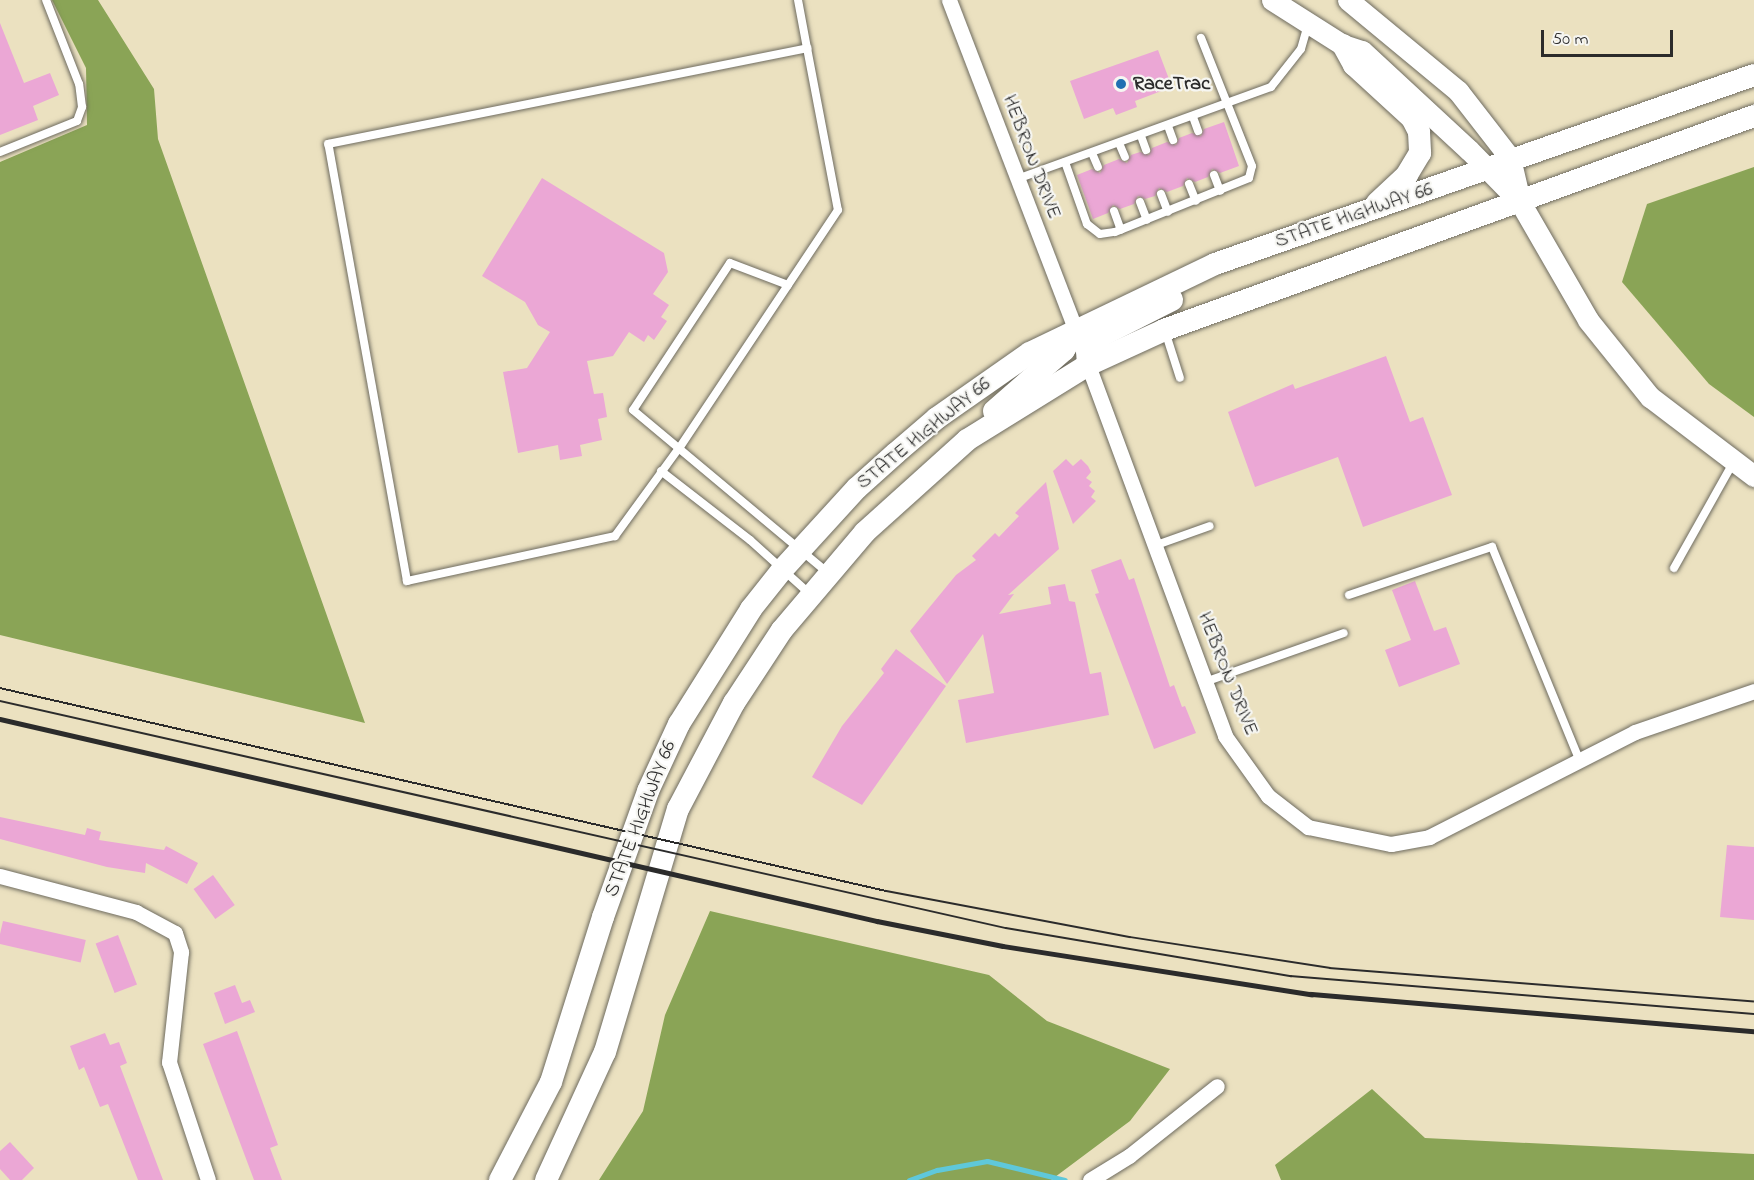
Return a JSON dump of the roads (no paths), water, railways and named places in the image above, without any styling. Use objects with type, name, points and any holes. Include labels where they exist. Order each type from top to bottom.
[{"type":"main road","points":[[1272,0],[1342,45],[1362,51],[1520,202],[1588,320],[1650,397],[1754,476]]},
{"type":"main road","points":[[1348,0],[1458,92],[1510,158],[1520,202]]},
{"type":"main road","points":[[1342,45],[1354,64],[1412,118],[1419,132],[1420,153],[1407,176],[1359,216]]},
{"type":"main road","name":"STATE HIGHWAY 66","points":[[500,1180],[551,1082],[603,916],[660,762],[703,683],[782,570],[857,489],[937,418],[984,382],[1075,328],[1215,264],[1359,216],[1510,158],[1754,75]]},
{"type":"main road","name":"STATE HIGHWAY 66","points":[[546,1180],[605,1052],[678,809],[734,703],[811,595],[865,532],[972,437],[1088,365],[1164,330],[1754,116]]},
{"type":"main road","points":[[1088,365],[1087,350],[1099,337],[1180,296],[1215,264]]},
{"type":"main road","points":[[972,437],[1001,402],[1064,350],[1075,328]]},
{"type":"street","name":"HEBRON DRIVE","points":[[949,0],[1075,328]]},
{"type":"street","name":"HEBRON DRIVE","points":[[1088,365],[1225,736],[1268,796],[1308,826],[1342,837],[1391,844],[1429,837],[1635,732],[1754,691]]},
{"type":"street","points":[[0,876],[136,912],[176,933],[181,952],[169,1062],[208,1180]]},
{"type":"street","points":[[1090,1180],[1129,1156],[1217,1086]]},
{"type":"lane","points":[[0,152],[77,121],[82,107],[79,84],[46,0]]},
{"type":"lane","points":[[798,0],[838,210],[679,448],[615,536],[406,581],[328,144],[807,48]]},
{"type":"lane","points":[[1017,179],[1228,105],[1271,87],[1282,76],[1301,49],[1309,23]]},
{"type":"lane","points":[[1065,162],[1088,224],[1100,234],[1121,230],[1244,182],[1252,172],[1201,38]]},
{"type":"lane","points":[[1193,117],[1198,131]]},
{"type":"lane","points":[[1168,126],[1173,140]]},
{"type":"lane","points":[[1141,136],[1146,150]]},
{"type":"lane","points":[[1119,143],[1125,158]]},
{"type":"lane","points":[[1092,153],[1098,167]]},
{"type":"lane","points":[[1214,175],[1220,191]]},
{"type":"lane","points":[[1189,184],[1196,201]]},
{"type":"lane","points":[[1161,194],[1168,212]]},
{"type":"lane","points":[[1140,201],[1147,220]]},
{"type":"lane","points":[[1114,211],[1121,230]]},
{"type":"lane","points":[[788,285],[730,263],[633,410],[829,574]]},
{"type":"lane","points":[[1164,330],[1180,378]]},
{"type":"lane","points":[[1674,568],[1734,461]]},
{"type":"lane","points":[[662,471],[811,595]]},
{"type":"lane","points":[[1154,546],[1210,526]]},
{"type":"lane","points":[[1349,596],[1492,547],[1579,759]]},
{"type":"lane","points":[[1205,682],[1344,633]]},
{"type":"waterway","points":[[909,1180],[937,1170],[987,1161],[1065,1180]]},
{"type":"tram line","points":[[0,688],[886,891],[1130,937],[1330,968],[1754,1001]]},
{"type":"tram line","points":[[0,701],[1006,928],[1291,976],[1754,1014]]},
{"type":"railway","points":[[0,719],[877,921],[1003,946],[1311,994],[1754,1031]]},
{"type":"place","name":"RaceTrac","points":[[1121,84]]}]
